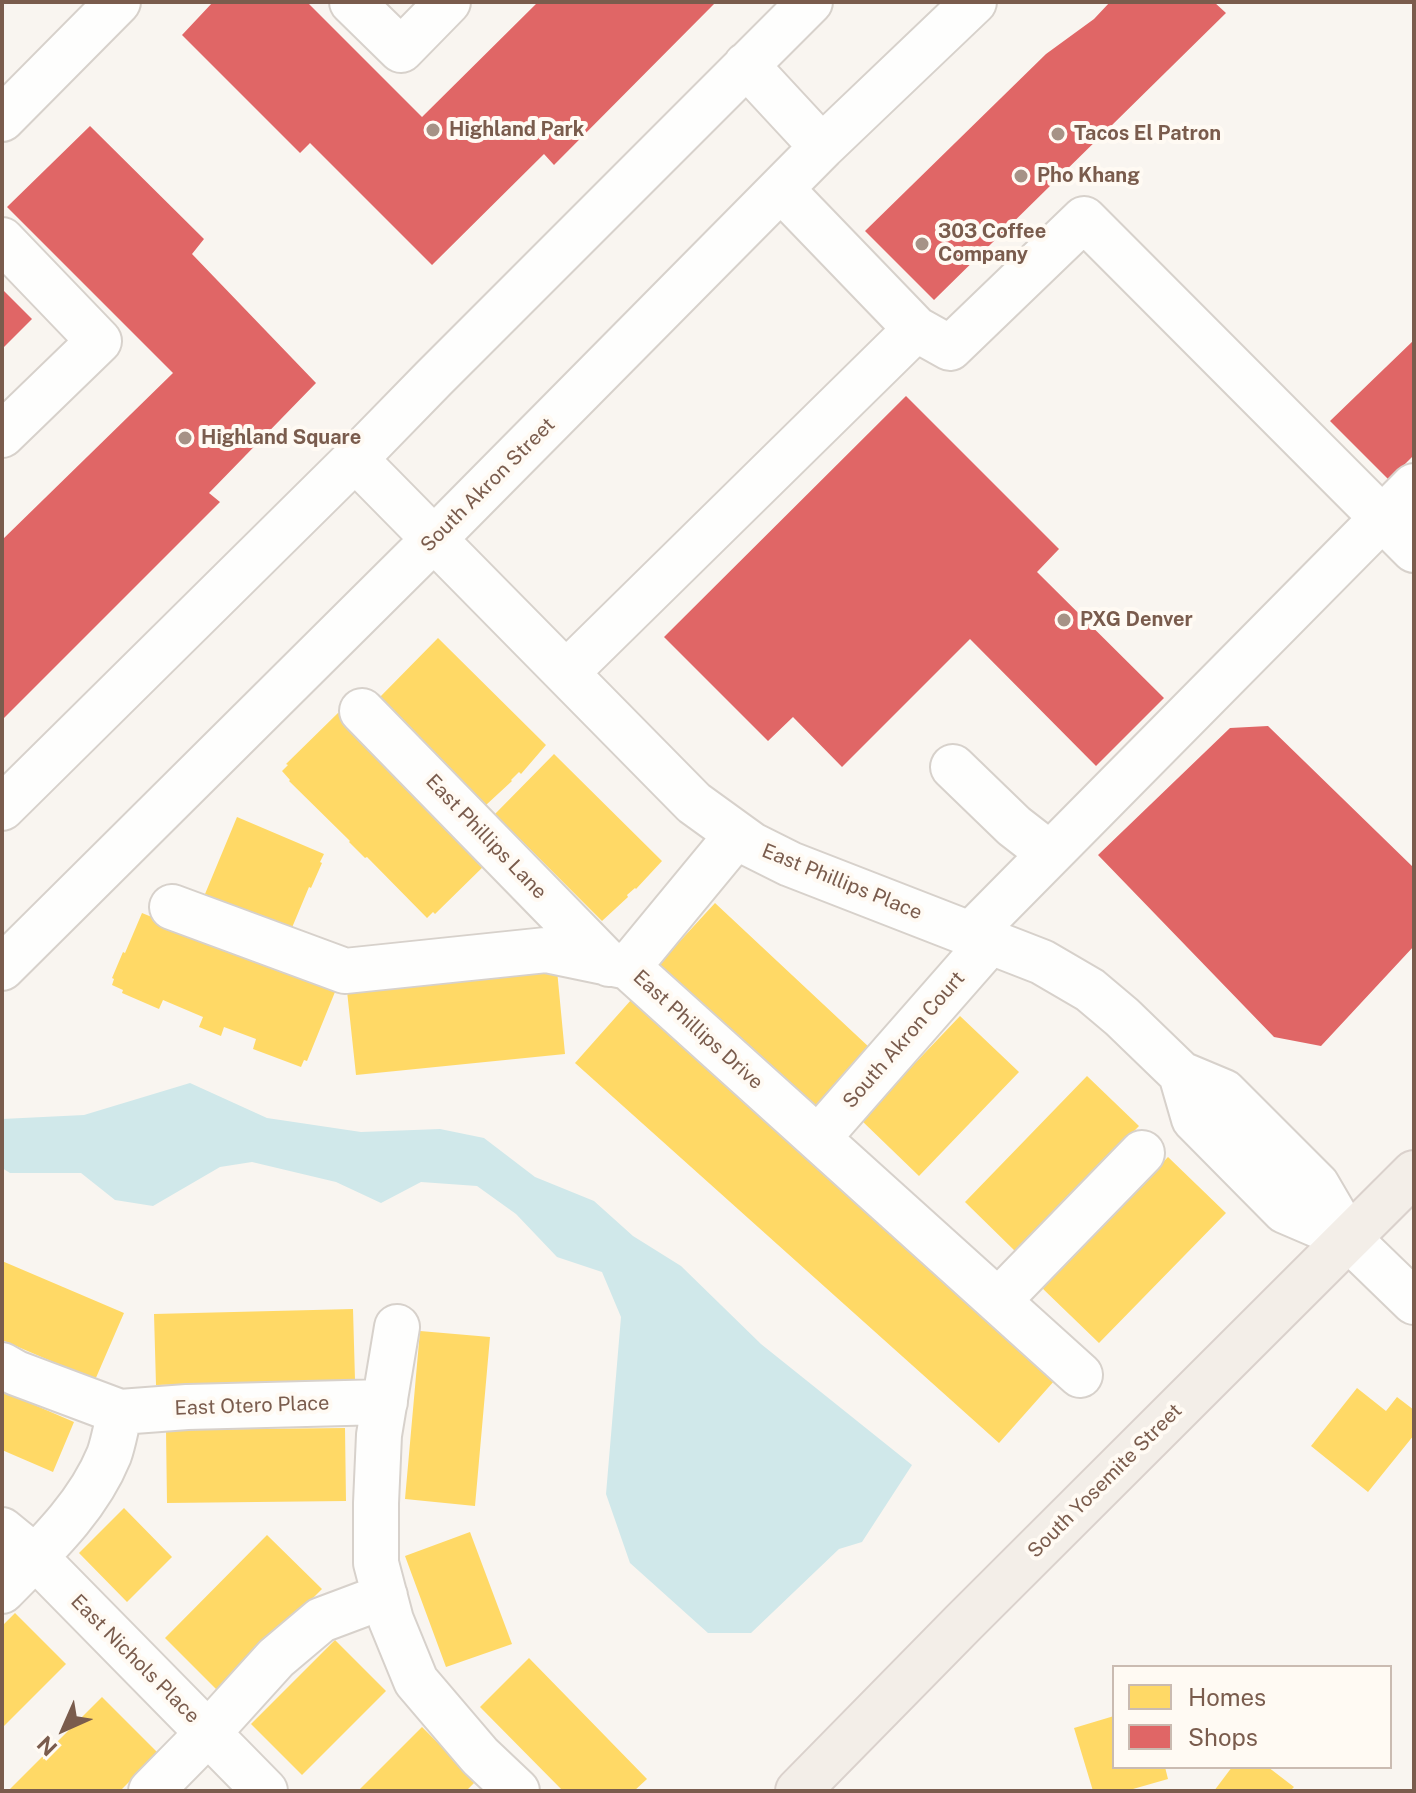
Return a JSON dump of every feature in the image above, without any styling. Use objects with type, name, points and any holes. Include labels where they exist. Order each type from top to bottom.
[{"type":"main road","name":"South Yosemite Street","points":[[798,1791],[1414,1173]]},
{"type":"street","points":[[2,119],[118,2]]},
{"type":"street","points":[[352,2],[401,50],[448,2]]},
{"type":"street","points":[[2,808],[810,2]]},
{"type":"street","name":"South Akron Street","points":[[2,968],[433,540],[822,147],[974,2]]},
{"type":"street","points":[[746,65],[822,147]]},
{"type":"street","points":[[781,189],[916,329],[950,348],[1084,219],[1414,550]]},
{"type":"street","points":[[2,240],[99,341],[2,435]]},
{"type":"street","points":[[566,673],[916,329]]},
{"type":"street","name":"East Phillips Place","points":[[355,459],[694,803],[752,845],[790,864],[1042,962],[1090,990],[1181,1074],[1224,1092],[1317,1185],[1348,1238],[1414,1302]]},
{"type":"street","name":"South Akron Court","points":[[818,1138],[1050,854],[1414,486]]},
{"type":"street","name":"East Phillips Lane","points":[[362,711],[618,966]]},
{"type":"street","points":[[953,767],[1014,826],[1050,854]]},
{"type":"street","points":[[618,966],[737,835]]},
{"type":"street","name":"East Phillips Drive","points":[[172,907],[345,971],[546,950],[618,966],[818,1138],[1080,1375]]},
{"type":"street","points":[[998,1301],[1142,1153]]},
{"type":"street","points":[[397,1327],[379,1435],[376,1563],[391,1620],[416,1681],[506,1787]]},
{"type":"street","name":"East Otero Place","points":[[2,1365],[120,1412],[187,1407],[385,1402]]},
{"type":"street","points":[[2,1591],[18,1544],[89,1494],[109,1453],[120,1412]]},
{"type":"street","name":"East Nichols Place","points":[[18,1544],[265,1791]]},
{"type":"street","points":[[151,1791],[276,1658],[321,1620],[385,1596]]},
{"type":"water","points":[[190,1083],[267,1118],[361,1132],[440,1129],[484,1138],[535,1177],[594,1201],[633,1236],[681,1266],[761,1344],[912,1465],[862,1542],[839,1549],[751,1633],[708,1633],[630,1563],[606,1494],[621,1317],[602,1272],[557,1257],[516,1214],[477,1186],[421,1182],[381,1203],[336,1182],[252,1162],[220,1167],[153,1206],[115,1200],[81,1173],[10,1173],[2,1168],[2,1119],[84,1115]]},
{"type":"building: Homes","points":[[438,638],[546,745],[521,774],[519,772],[486,805],[379,698]]},
{"type":"building: Homes","points":[[339,712],[488,862],[435,914],[433,912],[427,918],[282,771]]},
{"type":"building: Homes","points":[[554,754],[662,861],[602,921],[495,814]]},
{"type":"building: Homes","points":[[237,817],[324,854],[291,930],[205,894]]},
{"type":"building: Homes","points":[[715,903],[870,1048],[813,1108],[659,964]]},
{"type":"building: Homes","points":[[142,913],[335,992],[307,1061],[304,1060],[301,1067],[253,1049],[256,1039],[224,1027],[221,1036],[199,1027],[203,1017],[163,1000],[159,1009],[122,993],[123,990],[112,985],[112,978]]},
{"type":"building: Homes","points":[[557,970],[565,1054],[356,1075],[347,991]]},
{"type":"building: Homes","points":[[631,1000],[1055,1380],[999,1443],[575,1063]]},
{"type":"building: Homes","points":[[960,1016],[1019,1072],[919,1176],[861,1120]]},
{"type":"building: Homes","points":[[1087,1076],[1139,1126],[1016,1252],[965,1202]]},
{"type":"building: Homes","points":[[1168,1157],[1226,1213],[1099,1343],[1041,1287]]},
{"type":"building: Homes","points":[[2,1261],[124,1313],[95,1380],[2,1340]]},
{"type":"building: Homes","points":[[353,1309],[355,1380],[156,1385],[154,1314]]},
{"type":"building: Homes","points":[[420,1331],[490,1337],[475,1506],[405,1499]]},
{"type":"building: Homes","points":[[1357,1388],[1386,1411],[1397,1397],[1414,1410],[1414,1435],[1368,1492],[1311,1446]]},
{"type":"building: Homes","points":[[2,1391],[74,1422],[53,1472],[2,1450]]},
{"type":"building: Homes","points":[[345,1428],[346,1501],[167,1503],[166,1430]]},
{"type":"building: Homes","points":[[124,1508],[172,1557],[127,1602],[79,1553]]},
{"type":"building: Homes","points":[[470,1532],[512,1644],[446,1667],[405,1556]]},
{"type":"building: Homes","points":[[267,1535],[322,1589],[219,1692],[165,1638]]},
{"type":"building: Homes","points":[[15,1613],[66,1664],[2,1728],[2,1626]]},
{"type":"building: Homes","points":[[335,1640],[386,1691],[302,1775],[251,1724]]},
{"type":"building: Homes","points":[[529,1658],[647,1779],[634,1791],[563,1791],[480,1707]]},
{"type":"building: Homes","points":[[102,1697],[158,1753],[120,1791],[8,1791]]},
{"type":"building: Homes","points":[[1112,1717],[1112,1769],[1166,1769],[1168,1779],[1133,1791],[1093,1791],[1074,1728]]},
{"type":"building: Homes","points":[[422,1727],[476,1781],[466,1791],[358,1791]]},
{"type":"building: Homes","points":[[1230,1769],[1271,1769],[1294,1787],[1290,1791],[1214,1791]]},
{"type":"building: Shops","name":"Highland Park","points":[[213,2],[307,2],[422,117],[538,2],[716,2],[554,165],[544,154],[432,265],[310,143],[300,153],[182,35]]},
{"type":"building: Shops","points":[[1110,2],[1214,2],[1226,13],[934,300],[865,231],[1046,54],[1094,19]]},
{"type":"building: Shops","name":"Highland Square","points":[[90,126],[204,239],[192,254],[316,383],[209,493],[220,502],[2,720],[2,540],[173,373],[7,207]]},
{"type":"building: Shops","points":[[2,289],[32,319],[2,349]]},
{"type":"building: Shops","points":[[1414,340],[1414,455],[1389,480],[1330,421]]},
{"type":"building: Shops","points":[[906,396],[1059,549],[1037,572],[1164,698],[1096,766],[970,639],[842,767],[793,717],[768,741],[664,637]]},
{"type":"building: Shops","points":[[1268,726],[1414,868],[1414,946],[1321,1046],[1274,1037],[1098,855],[1230,728]]},
{"type":"place","name":"Highland Park","points":[[433,130]]},
{"type":"place","name":"Tacos El Patron","points":[[1058,134]]},
{"type":"place","name":"Pho Khang","points":[[1021,176]]},
{"type":"place","name":"303 Coffee Company","points":[[922,244]]},
{"type":"place","name":"Highland Square","points":[[185,438]]},
{"type":"place","name":"PXG Denver","points":[[1064,620]]}]
